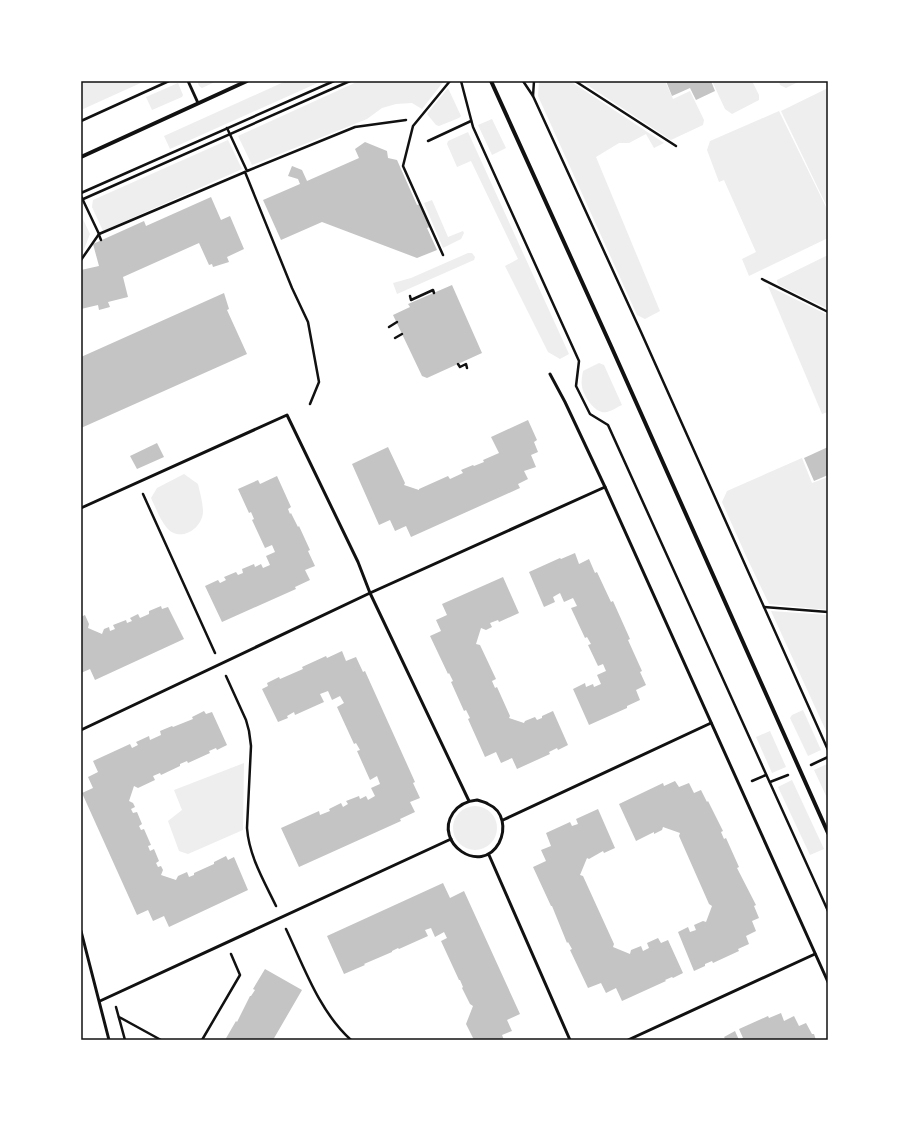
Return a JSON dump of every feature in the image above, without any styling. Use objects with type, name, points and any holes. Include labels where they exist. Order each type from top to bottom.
[{"type":"street","points":[[81,157],[247,81]]},
{"type":"street","points":[[491,81],[828,833]]},
{"type":"lane","points":[[188,81],[198,103]]},
{"type":"lane","points":[[550,374],[565,402],[605,487],[828,982]]},
{"type":"lane","points":[[81,508],[287,415],[358,562],[370,593],[470,801]]},
{"type":"lane","points":[[81,730],[370,593],[605,487]]},
{"type":"lane","points":[[503,820],[712,723]]},
{"type":"lane","points":[[477,800],[489,804],[499,813],[503,820],[503,836],[498,845],[489,855],[478,857],[469,855],[458,848],[451,840],[448,825],[450,817],[462,804],[477,800]]},
{"type":"lane","points":[[100,1001],[451,840]]},
{"type":"lane","points":[[489,855],[570,1040]]},
{"type":"lane","points":[[81,932],[109,1040]]},
{"type":"lane","points":[[628,1040],[815,954]]},
{"type":"path","points":[[81,121],[169,81]]},
{"type":"path","points":[[81,193],[334,81]]},
{"type":"path","points":[[101,240],[82,198],[350,81]]},
{"type":"path","points":[[443,255],[403,166],[413,126],[450,81]]},
{"type":"path","points":[[461,81],[472,121],[579,361],[576,386],[592,415],[608,425],[828,912]]},
{"type":"path","points":[[523,81],[533,96],[828,750]]},
{"type":"path","points":[[533,96],[534,81]]},
{"type":"path","points":[[575,81],[676,146]]},
{"type":"path","points":[[81,260],[99,234],[355,127],[406,120]]},
{"type":"path","points":[[428,141],[472,121]]},
{"type":"path","points":[[227,128],[292,288],[308,322],[319,382],[310,404]]},
{"type":"path","points":[[762,279],[828,312]]},
{"type":"path","points":[[410,296],[412,300],[433,290],[434,293]]},
{"type":"path","points":[[389,326],[397,322]]},
{"type":"path","points":[[395,338],[402,334]]},
{"type":"path","points":[[458,364],[460,367],[466,364],[468,368]]},
{"type":"path","points":[[586,420],[592,415]]},
{"type":"path","points":[[150,508],[246,720],[251,746],[247,828],[249,845],[281,918],[324,1007],[334,1022],[351,1040]]},
{"type":"path","points":[[764,607],[828,612]]},
{"type":"path","points":[[758,779],[766,775]]},
{"type":"path","points":[[202,1040],[240,975],[226,943]]},
{"type":"path","points":[[113,995],[125,1040]]},
{"type":"path","points":[[119,1017],[161,1040]]},
{"type":"shaded area","points":[[81,81],[145,81],[81,110]]},
{"type":"shaded area","points":[[197,81],[217,81],[202,88],[199,86]]},
{"type":"shaded area","points":[[286,81],[322,81],[170,149],[164,136]]},
{"type":"shaded area","points":[[359,81],[444,81],[422,109],[412,103],[396,104],[382,108],[367,119],[252,165],[238,136]]},
{"type":"shaded area","points":[[539,81],[570,81],[664,143],[654,148],[646,134],[629,143],[619,143],[596,157],[660,311],[645,319],[637,315],[538,96]]},
{"type":"shaded area","points":[[581,81],[665,81],[673,99],[690,91],[704,120],[703,125],[671,140]]},
{"type":"shaded area","points":[[712,81],[752,81],[759,95],[759,100],[732,114],[725,109]]},
{"type":"shaded area","points":[[779,81],[800,81],[786,88],[780,85]]},
{"type":"shaded area","points":[[178,83],[183,95],[182,97],[152,110],[146,97]]},
{"type":"shaded area","points":[[448,88],[461,116],[439,126],[436,125],[427,114]]},
{"type":"shaded area","points":[[828,88],[828,209],[781,111]]},
{"type":"shaded area","points":[[779,111],[828,211],[828,238],[749,276],[742,259],[756,252],[724,180],[719,182],[707,150],[710,141]]},
{"type":"shaded area","points":[[492,119],[506,148],[492,155],[478,125]]},
{"type":"shaded area","points":[[468,132],[569,354],[560,359],[548,352],[505,266],[518,259],[471,161],[457,167],[447,144],[448,141]]},
{"type":"shaded area","points":[[228,140],[242,169],[103,231],[92,207],[93,200]]},
{"type":"shaded area","points":[[432,200],[448,237],[463,231],[464,233],[461,239],[443,248],[424,203]]},
{"type":"shaded area","points":[[81,215],[90,234],[81,257]]},
{"type":"shaded area","points":[[468,253],[472,253],[475,257],[474,260],[397,294],[393,283],[411,278]]},
{"type":"shaded area","points":[[828,255],[828,309],[779,285],[777,282],[777,280]]},
{"type":"shaded area","points":[[768,286],[828,315],[828,412],[822,414]]},
{"type":"shaded area","points":[[599,363],[604,365],[622,405],[607,412],[599,411],[591,404],[585,396],[582,387],[583,371]]},
{"type":"shaded area","points":[[802,458],[812,483],[828,477],[828,610],[769,604],[722,502],[727,491]]},
{"type":"shaded area","points":[[184,474],[198,484],[203,512],[199,524],[195,528],[190,532],[178,534],[167,528],[160,518],[151,498],[157,488]]},
{"type":"shaded area","points":[[771,611],[828,615],[828,735],[821,720]]},
{"type":"shaded area","points":[[803,710],[821,750],[808,756],[790,718],[792,715]]},
{"type":"shaded area","points":[[770,731],[786,767],[772,773],[756,737]]},
{"type":"shaded area","points":[[244,763],[243,830],[188,854],[179,851],[168,821],[182,810],[174,790]]},
{"type":"shaded area","points":[[827,764],[828,766],[828,800],[814,770]]},
{"type":"shaded area","points":[[792,780],[824,849],[810,855],[778,787]]},
{"type":"shaded area","points":[[471,806],[479,806],[484,807],[491,812],[496,819],[496,837],[491,844],[484,849],[471,850],[463,847],[456,840],[453,832],[453,824],[456,816],[463,809]]},
{"type":"building","points":[[666,81],[711,81],[715,91],[696,100],[690,88],[672,96]]},
{"type":"building","points":[[365,142],[387,151],[388,158],[397,160],[417,205],[420,204],[430,227],[427,228],[437,250],[417,258],[322,222],[281,240],[263,200],[300,184],[298,179],[288,176],[292,166],[302,170],[307,181],[359,158],[355,149]]},
{"type":"building","points":[[211,197],[221,220],[230,216],[244,249],[227,257],[229,262],[213,267],[212,264],[209,265],[199,243],[123,277],[128,297],[108,302],[110,307],[99,310],[98,305],[81,309],[81,270],[99,266],[93,244],[144,221],[146,226]]},
{"type":"building","points":[[452,285],[482,353],[427,378],[422,376],[393,315],[410,307],[408,304]]},
{"type":"building","points":[[224,293],[229,309],[227,310],[247,354],[81,428],[81,357]]},
{"type":"building","points":[[528,420],[537,440],[534,442],[538,452],[531,455],[536,467],[524,471],[528,479],[518,484],[520,488],[411,537],[406,526],[395,531],[390,520],[379,525],[352,464],[388,447],[405,483],[404,485],[419,490],[448,476],[450,479],[463,473],[461,470],[484,462],[483,460],[499,453],[491,437]]},
{"type":"building","points":[[157,443],[164,457],[137,469],[130,456]]},
{"type":"building","points":[[828,447],[828,475],[814,481],[804,458]]},
{"type":"building","points":[[277,476],[291,507],[288,509],[290,514],[291,513],[298,527],[299,526],[310,550],[308,551],[315,566],[305,570],[310,580],[295,587],[296,589],[222,622],[205,586],[218,580],[220,583],[226,580],[224,577],[236,572],[238,575],[243,573],[242,569],[254,564],[255,567],[261,564],[263,568],[270,565],[266,556],[275,552],[272,545],[265,548],[252,520],[254,519],[251,512],[249,513],[238,489],[258,480],[260,484]]},
{"type":"building","points":[[575,553],[579,564],[589,559],[595,573],[597,572],[611,602],[613,601],[630,639],[628,640],[642,671],[640,672],[646,685],[636,690],[640,700],[627,706],[627,708],[589,725],[573,689],[585,683],[586,687],[593,684],[594,687],[601,684],[597,675],[606,671],[603,664],[598,666],[588,645],[591,644],[587,637],[585,638],[571,608],[577,606],[573,598],[564,602],[560,593],[553,597],[555,602],[544,607],[529,572]]},
{"type":"building","points":[[503,577],[519,613],[499,622],[498,620],[490,623],[492,627],[486,630],[481,628],[476,644],[480,645],[496,679],[492,681],[495,688],[497,687],[510,716],[509,718],[524,723],[525,721],[535,717],[537,720],[542,718],[542,716],[553,711],[568,745],[558,750],[557,748],[549,752],[550,754],[517,769],[512,758],[501,763],[496,752],[485,757],[468,719],[470,718],[466,710],[464,711],[451,682],[453,681],[449,673],[448,674],[430,636],[441,631],[436,620],[447,615],[442,604]]},
{"type":"building","points":[[161,606],[162,609],[168,607],[184,639],[95,680],[90,669],[81,673],[81,617],[85,615],[89,624],[88,628],[102,634],[104,629],[109,627],[110,631],[115,629],[113,625],[126,620],[127,623],[132,621],[130,618],[138,614],[140,618],[149,614],[149,611]]},
{"type":"building","points":[[342,651],[346,661],[356,657],[363,672],[365,671],[415,782],[413,783],[420,798],[410,802],[415,812],[400,819],[401,821],[299,867],[281,828],[319,811],[320,815],[330,811],[329,809],[341,803],[343,807],[348,804],[346,801],[359,796],[360,799],[366,796],[368,800],[375,796],[371,788],[380,784],[377,776],[370,780],[357,751],[360,750],[356,743],[354,744],[337,707],[344,703],[340,696],[332,700],[328,691],[320,694],[324,702],[295,715],[294,712],[287,716],[288,718],[278,722],[262,689],[268,686],[267,683],[279,677],[280,679],[303,669],[302,667],[326,656],[327,658]]},
{"type":"building","points":[[204,711],[206,714],[212,712],[227,745],[217,750],[216,748],[209,751],[210,753],[188,763],[187,761],[180,764],[180,766],[161,775],[160,773],[153,776],[155,780],[138,788],[134,786],[129,801],[133,803],[135,807],[131,809],[133,813],[137,812],[142,824],[139,826],[141,830],[144,829],[151,845],[148,846],[150,851],[154,849],[159,861],[156,863],[158,867],[161,866],[163,870],[161,875],[176,880],[178,876],[187,872],[189,877],[226,856],[228,860],[234,857],[248,890],[169,927],[164,916],[153,921],[148,910],[137,915],[82,793],[93,788],[88,777],[98,772],[93,761],[130,744],[132,748],[138,745],[136,742],[149,736],[150,740],[161,735],[160,731],[193,719],[192,717]]},
{"type":"building","points":[[675,781],[679,787],[689,783],[694,793],[701,790],[707,802],[708,801],[723,831],[721,832],[724,839],[726,838],[739,867],[737,868],[756,905],[754,906],[759,918],[752,921],[756,931],[746,936],[749,944],[738,949],[739,951],[713,963],[712,961],[705,964],[705,966],[694,971],[678,932],[688,927],[690,932],[696,930],[694,925],[703,921],[706,922],[712,906],[709,904],[679,836],[680,833],[663,827],[662,830],[654,834],[654,832],[636,841],[619,804],[663,783],[664,786]]},
{"type":"building","points":[[598,809],[615,848],[604,853],[603,851],[589,859],[587,858],[580,875],[583,876],[614,944],[613,947],[630,954],[631,950],[641,946],[643,951],[649,948],[647,943],[658,938],[661,943],[668,940],[683,973],[622,1001],[616,988],[606,993],[601,983],[588,988],[570,950],[572,949],[568,942],[567,943],[552,906],[533,867],[546,861],[541,850],[551,846],[546,833],[570,822],[572,826],[578,824],[576,819]]},
{"type":"building","points":[[443,883],[450,898],[464,891],[520,1014],[507,1020],[512,1031],[502,1035],[504,1040],[474,1040],[466,1024],[473,1006],[470,1004],[462,988],[463,987],[460,980],[441,941],[447,938],[444,932],[435,937],[431,928],[425,930],[428,936],[399,949],[398,948],[344,974],[327,936]]},
{"type":"building","points":[[265,969],[302,990],[273,1040],[225,1040],[236,1021],[237,1022],[250,996],[255,990],[253,989]]},
{"type":"building","points":[[781,1013],[784,1021],[794,1016],[799,1026],[806,1023],[812,1034],[814,1034],[816,1040],[740,1040],[743,1038],[739,1029],[768,1016],[769,1018]]},
{"type":"building","points":[[735,1031],[739,1040],[726,1040],[724,1037]]}]
